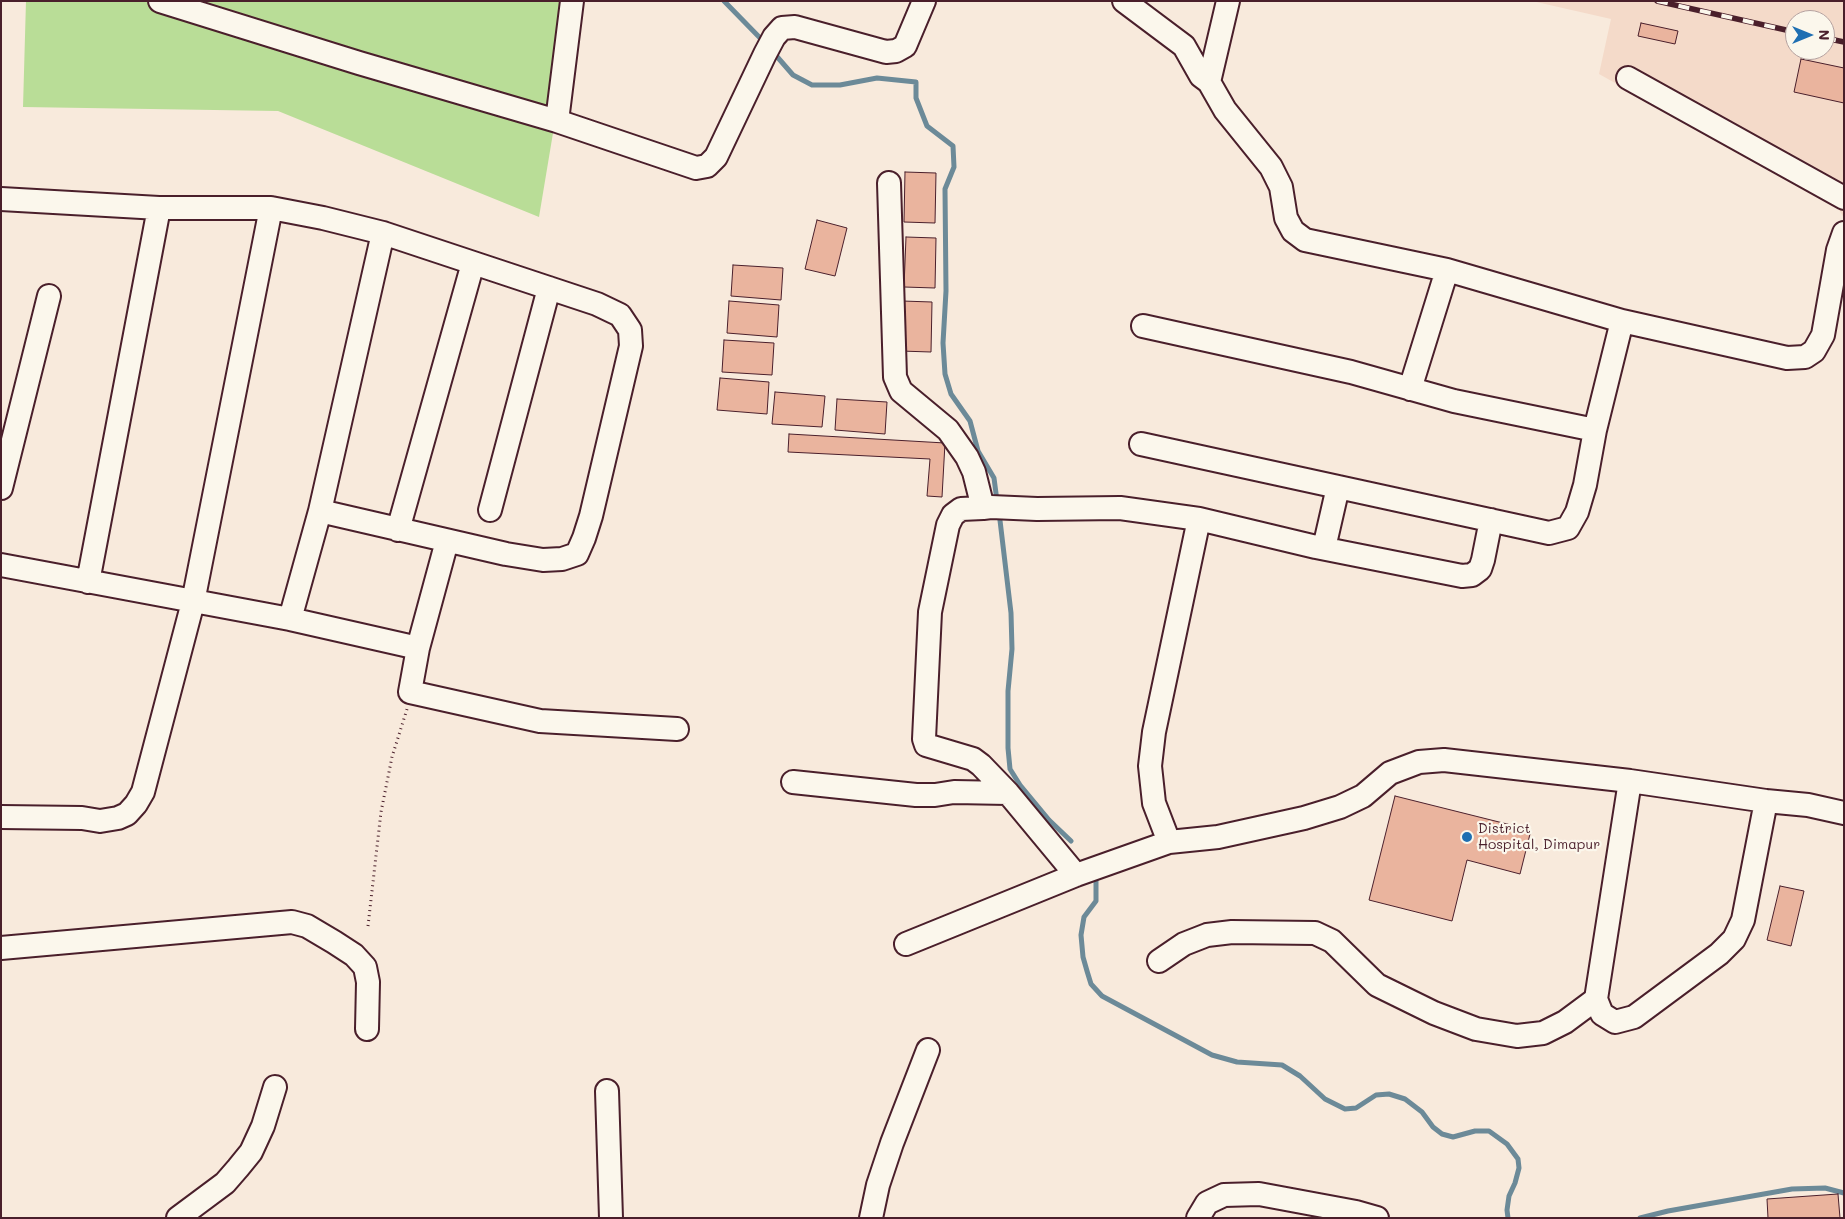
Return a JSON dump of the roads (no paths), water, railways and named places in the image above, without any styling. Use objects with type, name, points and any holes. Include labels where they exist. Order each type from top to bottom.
[{"type":"street","points":[[160,1],[557,121],[696,168],[707,166],[716,157],[769,45],[782,28],[795,27],[886,52],[896,52],[905,46],[924,1]]},
{"type":"street","points":[[557,121],[572,1]]},
{"type":"street","points":[[1124,1],[1184,46],[1201,76],[1209,82],[1225,110],[1271,167],[1281,187],[1286,218],[1293,231],[1306,240],[1447,270],[1622,322],[1787,358],[1805,357],[1814,351],[1823,335],[1838,250],[1844,233]]},
{"type":"street","points":[[1209,82],[1228,1]]},
{"type":"street","points":[[1628,78],[1844,198]]},
{"type":"street","points":[[889,183],[895,377],[901,391],[948,430],[967,457],[987,507]]},
{"type":"street","points":[[1,199],[159,208],[271,208],[323,218],[383,233],[598,304],[620,315],[630,330],[631,346],[591,516],[577,554],[562,559],[543,560],[506,554],[320,511]]},
{"type":"street","points":[[88,582],[159,208]]},
{"type":"street","points":[[1,816],[82,818],[100,821],[118,818],[128,814],[143,792],[193,602],[271,208]]},
{"type":"street","points":[[290,619],[320,511],[383,233]]},
{"type":"street","points":[[398,530],[473,263]]},
{"type":"street","points":[[1410,390],[1447,270]]},
{"type":"street","points":[[490,510],[549,288]]},
{"type":"street","points":[[1,488],[49,296]]},
{"type":"street","points":[[1141,444],[1549,532],[1568,528],[1577,512],[1585,485],[1595,430],[1622,322]]},
{"type":"street","points":[[1144,326],[1351,372],[1454,401],[1595,430]]},
{"type":"street","points":[[1324,548],[1338,487]]},
{"type":"street","points":[[1076,875],[1008,793],[973,759],[926,745],[924,739],[930,612],[948,525],[953,515],[961,510],[987,507],[1120,508],[1198,519],[1324,548],[1462,576],[1472,575],[1480,569],[1484,560],[1491,520]]},
{"type":"street","points":[[1169,842],[1154,802],[1150,766],[1154,732],[1198,519]]},
{"type":"street","points":[[447,541],[418,648],[410,692],[540,721],[677,729]]},
{"type":"street","points":[[1,565],[290,619],[418,648]]},
{"type":"street","points":[[906,944],[1076,875],[1169,842],[1218,837],[1304,818],[1340,807],[1363,796],[1390,773],[1419,762],[1444,760],[1630,781],[1766,801],[1808,805],[1844,813]]},
{"type":"street","points":[[1630,781],[1596,999],[1602,1014],[1615,1022],[1634,1017],[1719,954],[1734,940],[1743,920],[1766,801]]},
{"type":"street","points":[[793,782],[916,795],[954,792],[1008,793]]},
{"type":"street","points":[[1,948],[292,922],[307,926],[334,942],[354,955],[365,968],[368,982],[367,1029]]},
{"type":"street","points":[[1160,961],[1184,944],[1207,935],[1232,932],[1316,933],[1332,941],[1377,985],[1434,1013],[1467,1026],[1517,1036],[1543,1033],[1565,1022],[1596,999]]},
{"type":"street","points":[[871,1218],[883,1168],[928,1050]]},
{"type":"street","points":[[178,1218],[225,1183],[251,1152],[263,1126],[275,1087]]},
{"type":"street","points":[[607,1091],[610,1218]]},
{"type":"street","points":[[1198,1218],[1207,1203],[1224,1195],[1259,1194],[1356,1212],[1377,1218]]},
{"type":"waterway","points":[[724,1],[764,42]]},
{"type":"waterway","points":[[773,52],[793,75],[812,85],[840,85],[877,78],[916,82],[916,98],[927,126],[953,146],[954,167],[945,189],[946,291],[943,343],[945,374],[951,394],[970,421],[978,451],[994,478],[997,501]]},
{"type":"waterway","points":[[999,512],[1011,613],[1012,649],[1008,691],[1010,769],[1020,785],[1049,820],[1071,841]]},
{"type":"waterway","points":[[1096,881],[1096,901],[1084,917],[1081,935],[1083,957],[1091,984],[1102,996],[1212,1055],[1237,1062],[1282,1065],[1300,1076],[1325,1099],[1345,1109],[1356,1108],[1376,1095],[1389,1094],[1405,1099],[1422,1112],[1433,1127],[1442,1134],[1453,1137],[1475,1131],[1489,1131],[1507,1144],[1518,1159],[1519,1168],[1509,1196],[1508,1218]]},
{"type":"waterway","points":[[1640,1218],[1668,1211],[1792,1189],[1825,1188],[1844,1193]]},
{"type":"railway","points":[[1657,1],[1785,30]]},
{"type":"railway","points":[[1835,40],[1844,42]]},
{"type":"place","name":"District Hospital, Dimapur","points":[[1467,837]]}]
